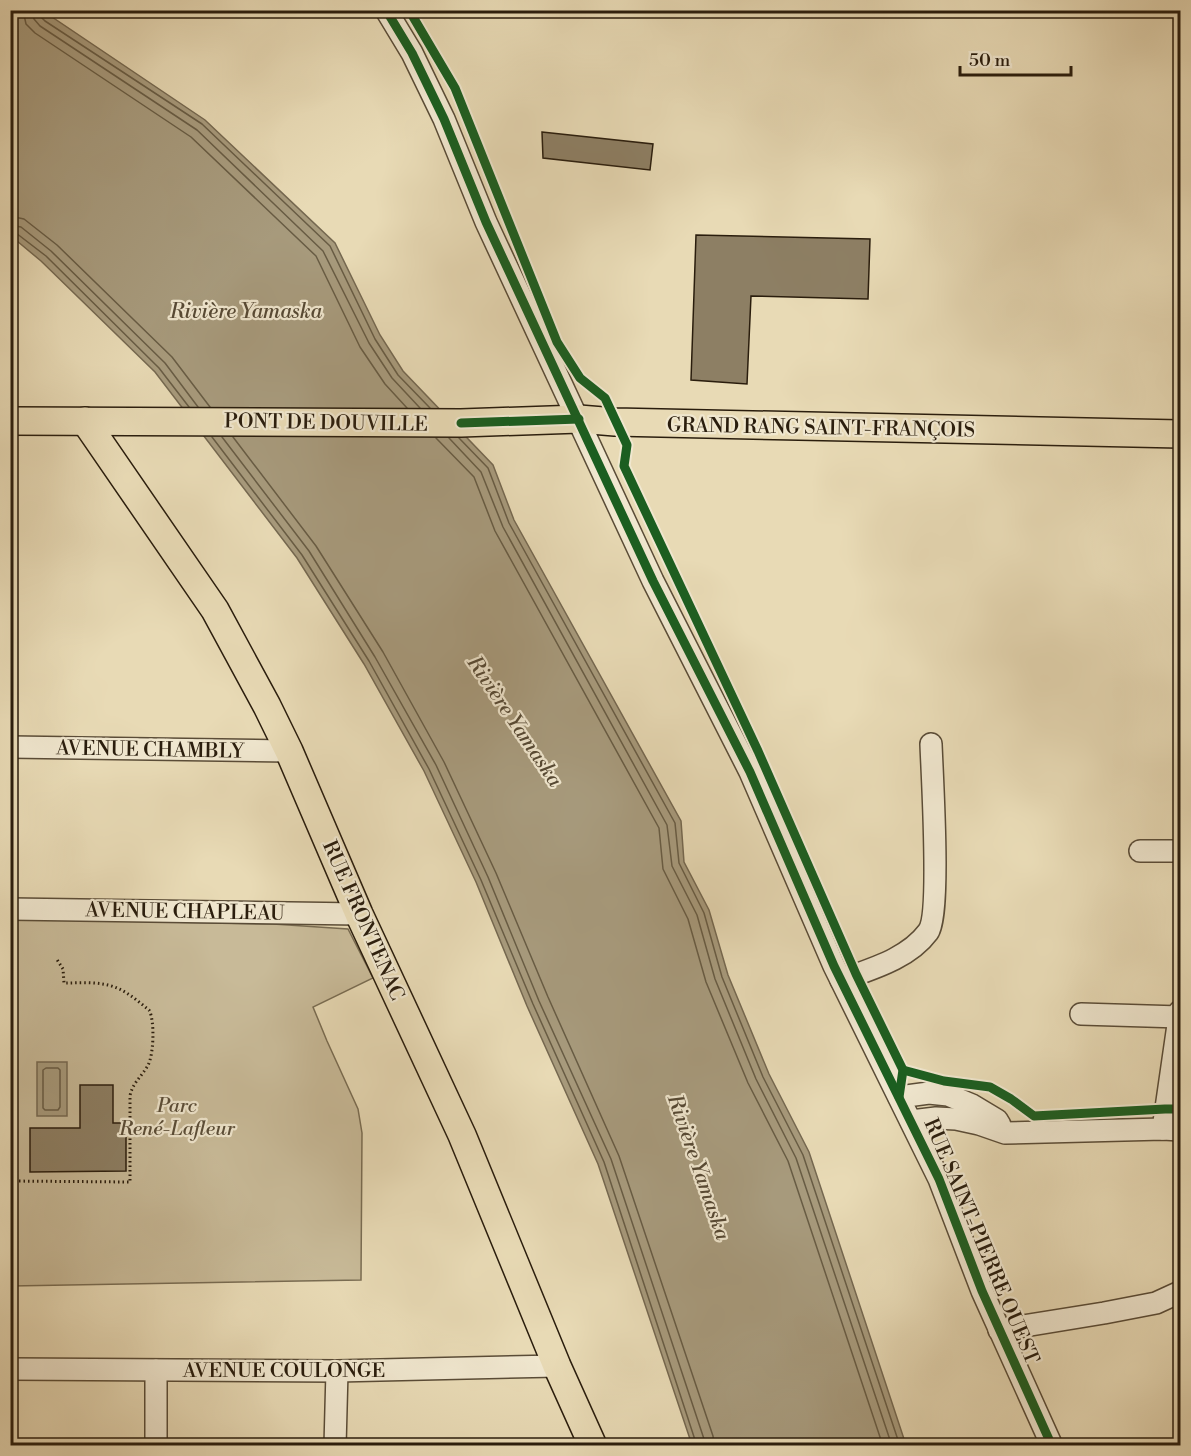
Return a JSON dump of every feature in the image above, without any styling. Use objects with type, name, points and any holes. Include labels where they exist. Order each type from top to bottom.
[{"type":"main road","name":"GRAND RANG SAINT-FRANÇOIS","points":[[461,423],[579,419],[615,422],[1180,434]]},
{"type":"main road","name":"PONT DE DOUVILLE","points":[[10,421],[461,423]]},
{"type":"main road","name":"RUE FRONTENAC","points":[[85,421],[215,610],[267,706],[289,751],[359,914],[462,1135],[557,1366],[593,1446]]},
{"type":"street","name":"RUE SAINT-PIERRE OUEST","points":[[386,10],[412,53],[444,119],[486,222],[653,581],[750,772],[841,980],[939,1179],[982,1292],[1052,1446]]},
{"type":"street","points":[[841,980],[880,966],[915,948],[930,930],[935,901],[931,744]]},
{"type":"street","name":"AVENUE CHAMBLY","points":[[10,747],[289,751]]},
{"type":"street","points":[[1140,851],[1180,851]]},
{"type":"street","name":"AVENUE CHAPLEAU","points":[[10,909],[359,914]]},
{"type":"street","points":[[911,1121],[936,1118],[956,1119],[1005,1133],[1172,1130],[1180,1015],[1082,1014]]},
{"type":"street","points":[[899,1097],[948,1095],[972,1105],[997,1120],[1005,1133]]},
{"type":"street","points":[[999,1330],[1156,1303],[1180,1292]]},
{"type":"street","name":"AVENUE COULONGE","points":[[10,1370],[337,1371],[557,1366]]},
{"type":"street","points":[[156,1370],[156,1446]]},
{"type":"street","points":[[335,1446],[337,1371]]},
{"type":"path","points":[[10,1181],[130,1182],[130,1096],[136,1081],[151,1060],[153,1022],[151,1014],[149,1010],[123,991],[114,987],[64,983],[63,969],[56,958]]},
{"type":"green space","name":"Parc René-Lafleur","points":[[11,919],[273,924],[348,929],[373,978],[313,1007],[358,1109],[362,1133],[361,1280],[11,1286]]},
{"type":"water","name":"Rivière Yamaska","points":[[10,11],[43,11],[205,120],[335,243],[380,335],[403,371],[493,465],[514,520],[681,821],[684,862],[709,910],[728,975],[769,1074],[809,1152],[906,1445],[692,1445],[598,1164],[527,1006],[476,882],[424,771],[364,664],[297,558],[155,372],[41,261],[11,236]]},
{"type":"water","points":[[37,1062],[67,1062],[67,1116],[37,1116]]},
{"type":"building","points":[[542,132],[653,144],[650,170],[543,158]]},
{"type":"building","points":[[696,235],[870,239],[868,299],[751,296],[747,384],[691,380]]},
{"type":"building","points":[[80,1085],[113,1085],[113,1123],[126,1123],[126,1171],[30,1172],[30,1128],[80,1128]]},
{"type":"cycle path","points":[[386,10],[412,53],[444,119],[486,222],[653,581],[750,772],[834,966],[939,1179],[982,1291],[1052,1446]]},
{"type":"cycle path","points":[[409,10],[455,88],[557,342],[580,378],[605,398],[627,445],[624,466],[758,751],[856,974],[903,1070],[899,1097]]},
{"type":"cycle path","points":[[461,423],[579,419]]},
{"type":"cycle path","points":[[903,1070],[944,1081],[990,1087],[1034,1116],[1180,1109]]}]
